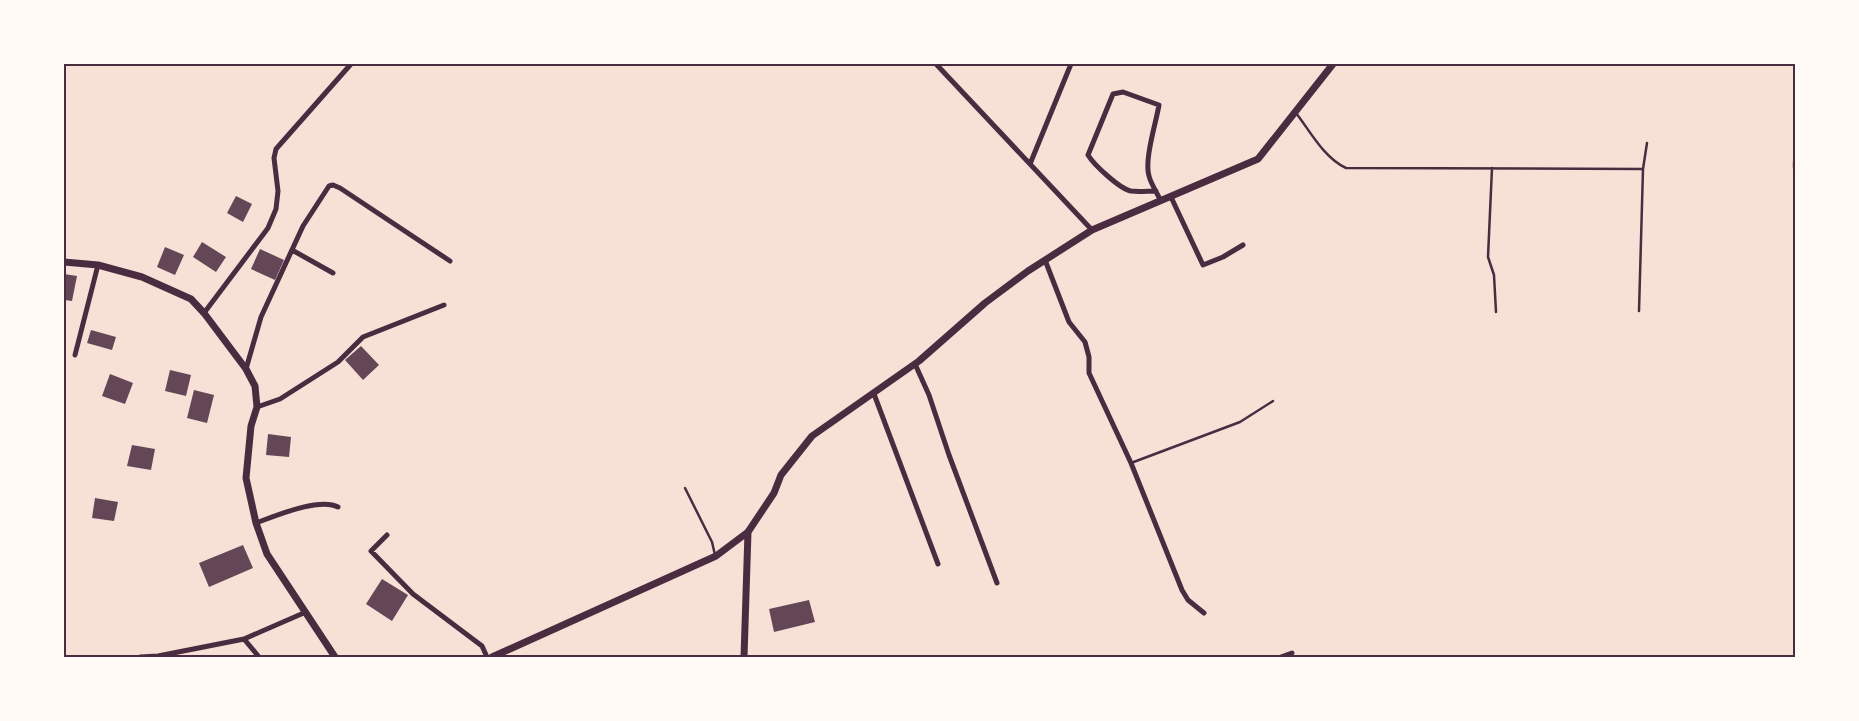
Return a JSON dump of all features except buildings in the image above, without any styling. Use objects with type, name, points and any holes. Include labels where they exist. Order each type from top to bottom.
[{"type":"street","points":[[204,313],[268,228],[276,209],[278,191],[274,158],[276,150],[351,64]]},
{"type":"street","points":[[936,64],[1092,230]]},
{"type":"street","points":[[1030,164],[1071,64]]},
{"type":"street","points":[[492,657],[716,556],[748,532],[774,493],[781,475],[812,436],[915,364],[985,303],[1045,260],[1092,230],[1258,159],[1333,64]]},
{"type":"street","points":[[1156,190],[1133,191],[1126,189],[1092,161],[1088,155],[1113,94],[1123,92],[1159,105],[1148,176],[1156,190],[1161,201]]},
{"type":"street","points":[[246,369],[261,317],[303,226],[329,186],[333,185],[340,188],[450,261]]},
{"type":"street","points":[[1171,197],[1203,265],[1222,257],[1242,245]]},
{"type":"street","points":[[292,250],[333,273]]},
{"type":"street","points":[[1045,260],[1069,322],[1085,342],[1089,373],[1131,463],[1182,590],[1188,600],[1204,613]]},
{"type":"street","points":[[64,262],[98,265],[142,277],[191,299],[204,313],[246,369],[255,386],[257,407],[251,426],[246,478],[256,523],[267,554],[335,657]]},
{"type":"street","points":[[75,355],[98,265]]},
{"type":"street","points":[[257,407],[280,399],[338,362],[363,337],[444,305]]},
{"type":"street","points":[[915,364],[929,395],[949,455],[997,583]]},
{"type":"street","points":[[874,394],[938,564]]},
{"type":"street","points":[[256,523],[296,508],[332,504],[338,507]]},
{"type":"street","points":[[744,657],[748,532]]},
{"type":"street","points":[[386,535],[371,551],[414,594],[482,646],[487,657]]},
{"type":"street","points":[[140,657],[158,656],[244,640],[306,612]]},
{"type":"street","points":[[244,640],[260,657]]},
{"type":"street","points":[[1280,657],[1292,653]]},
{"type":"lane","points":[[1295,111],[1328,155],[1337,164],[1346,168],[1643,168]]},
{"type":"lane","points":[[1640,311],[1643,168],[1647,142]]},
{"type":"lane","points":[[1492,168],[1488,257],[1494,275],[1496,312]]},
{"type":"lane","points":[[1131,463],[1240,422],[1273,401]]},
{"type":"lane","points":[[685,488],[712,542],[716,556]]},
{"type":"waterway","points":[[1795,161],[1795,168]]}]
